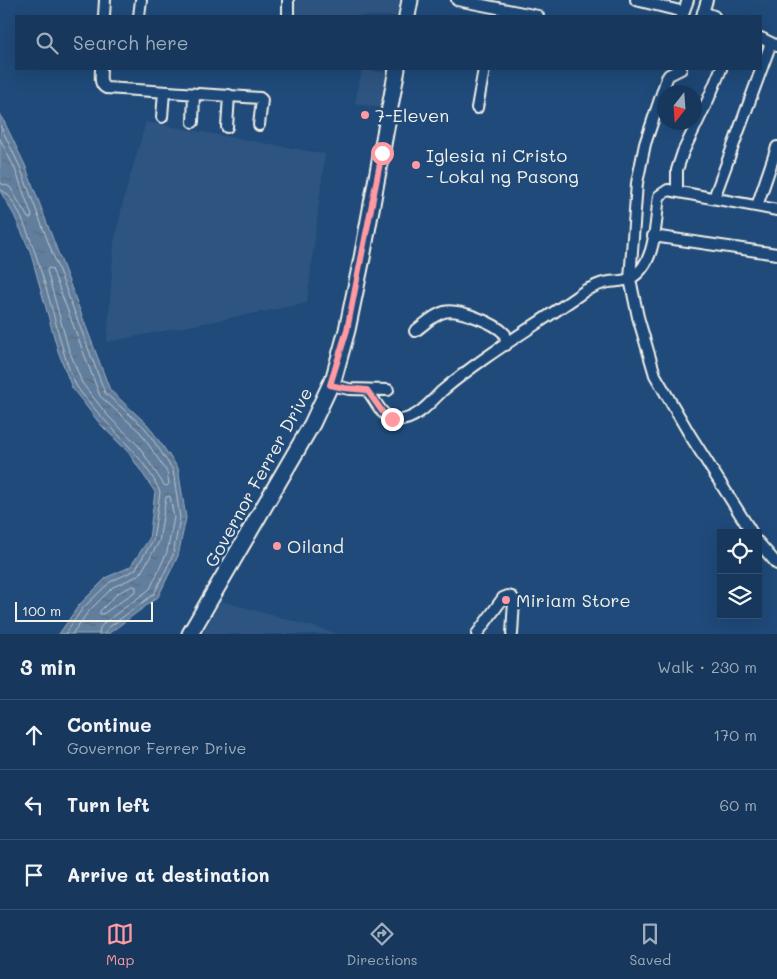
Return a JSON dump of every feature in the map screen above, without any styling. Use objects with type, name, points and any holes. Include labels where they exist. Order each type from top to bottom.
[{"type":"main road","points":[[407,15],[410,0]]},
{"type":"main road","name":"Governor Ferrer Drive","points":[[190,634],[312,424],[330,385],[347,330],[397,70]]},
{"type":"street","points":[[104,15],[105,0]]},
{"type":"street","points":[[139,15],[141,0]]},
{"type":"street","points":[[288,0],[288,15]]},
{"type":"street","points":[[457,0],[533,15]]},
{"type":"street","points":[[636,0],[654,2],[683,14],[688,0]]},
{"type":"street","points":[[702,14],[707,0]]},
{"type":"street","points":[[762,62],[769,42]]},
{"type":"street","points":[[102,70],[101,82],[102,86],[106,88],[260,98],[262,100],[259,125]]},
{"type":"street","points":[[477,108],[484,70]]},
{"type":"street","points":[[679,70],[666,78],[645,144],[637,182],[630,279],[638,317],[655,375],[690,435],[749,529]]},
{"type":"street","points":[[677,190],[677,170],[683,152],[721,70]]},
{"type":"street","points":[[714,198],[759,70]]},
{"type":"street","points":[[162,117],[164,92]]},
{"type":"street","points":[[193,122],[194,94]]},
{"type":"street","points":[[227,127],[229,95]]},
{"type":"street","points":[[758,206],[777,147]]},
{"type":"street","points":[[367,390],[386,417],[399,420],[409,418],[468,369],[586,290],[603,283],[630,279],[648,262],[659,196],[668,190],[677,190],[777,210]]},
{"type":"street","points":[[653,236],[777,254]]},
{"type":"street","points":[[415,331],[436,315],[445,311],[453,311],[497,327],[505,334],[506,344]]},
{"type":"street","points":[[330,385],[367,390],[388,390]]},
{"type":"street","points":[[762,547],[777,564]]},
{"type":"street","points":[[478,634],[503,598],[508,596],[514,600],[512,634]]},
{"type":"shaded area","points":[[295,0],[400,0],[397,15],[293,15]]},
{"type":"shaded area","points":[[362,70],[387,73],[381,108],[355,103]]},
{"type":"shaded area","points":[[146,122],[325,154],[307,303],[107,342],[114,243],[125,194]]},
{"type":"shaded area","points":[[221,601],[339,634],[203,634]]},
{"type":"water","points":[[0,113],[25,165],[110,390],[148,425],[178,468],[186,518],[178,556],[158,597],[108,634],[59,634],[79,605],[107,577],[130,567],[149,539],[155,492],[128,452],[100,424],[72,388],[58,351],[30,251],[14,215],[0,191]]},
{"type":"place","name":"7-Eleven","points":[[365,115]]},
{"type":"place","name":"Iglesia ni Cristo - Lokal ng Pasong","points":[[416,165]]},
{"type":"place","name":"Oiland","points":[[277,546]]},
{"type":"place","name":"Miriam Store","points":[[506,600]]},
{"type":"route","points":[[382,153],[347,330],[342,352],[330,385],[367,390],[386,417],[392,419]]}]
